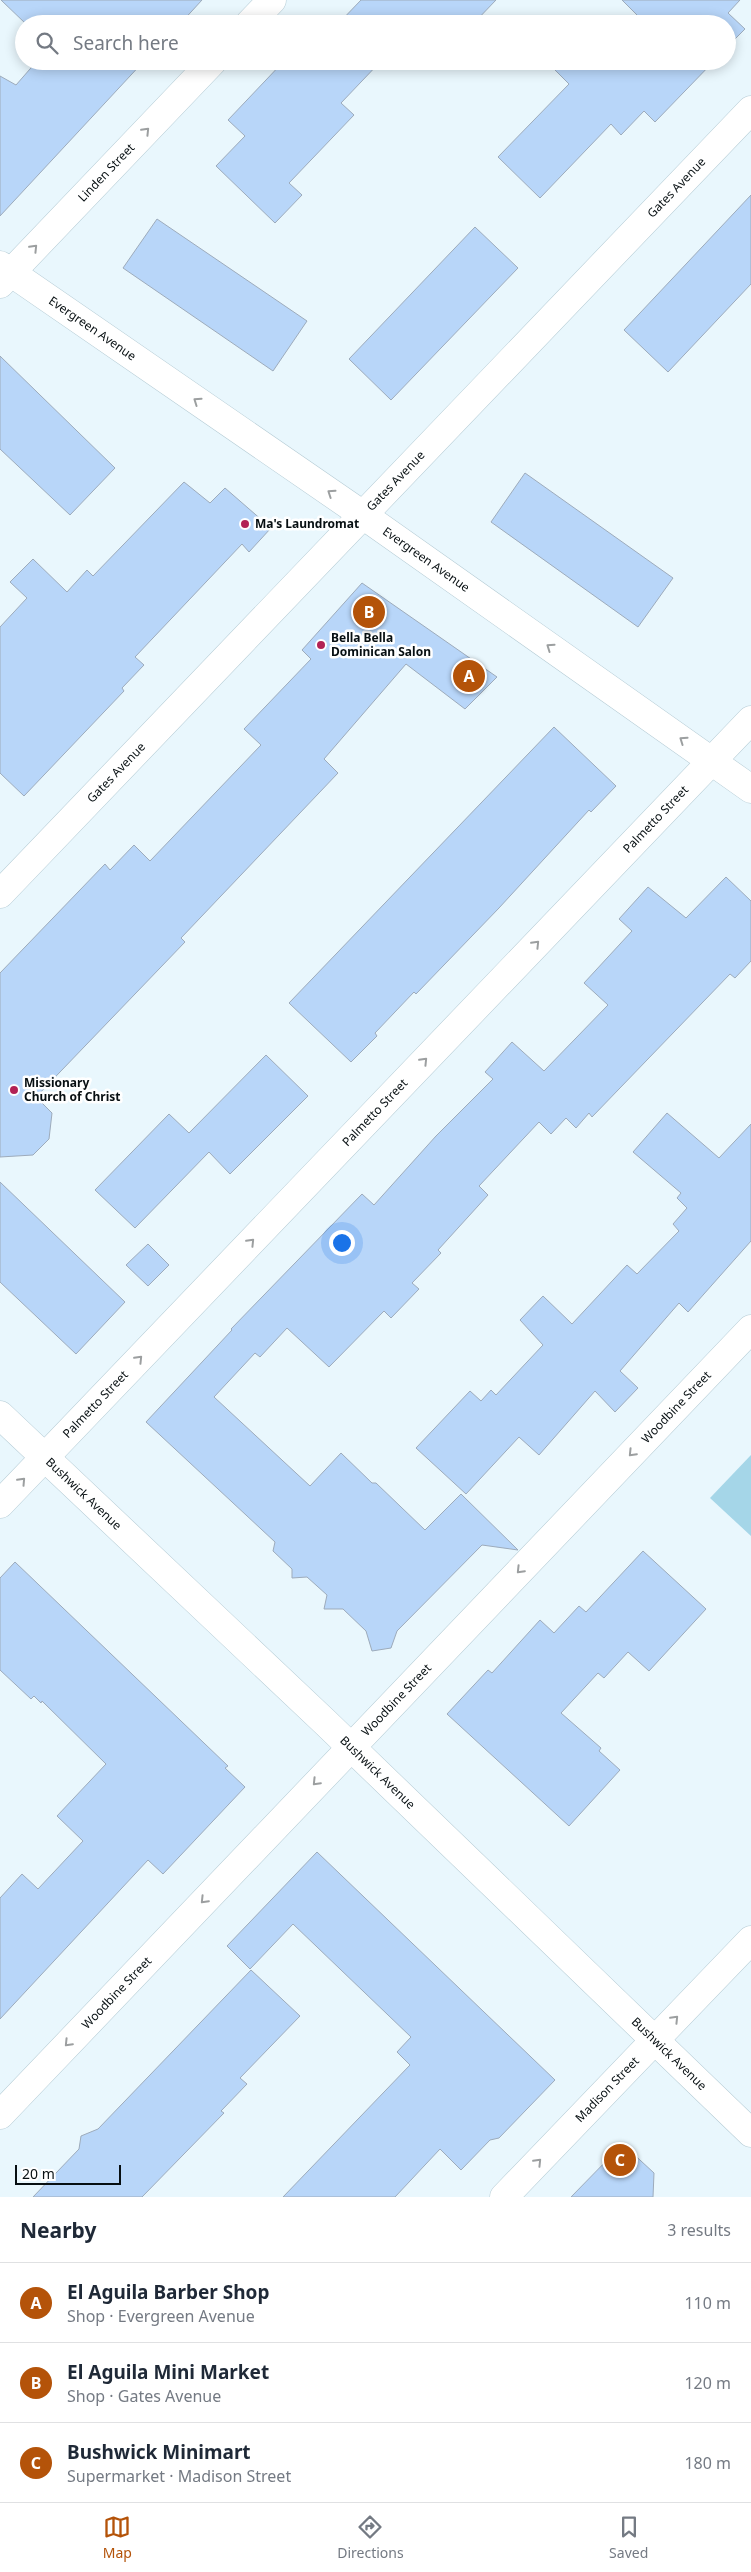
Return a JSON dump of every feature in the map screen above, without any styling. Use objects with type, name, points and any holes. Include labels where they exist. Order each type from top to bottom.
[{"type":"street","points":[[258,15],[272,0]]},
{"type":"street","name":"Linden Street","points":[[4,273],[204,70]]},
{"type":"street","name":"Gates Avenue","points":[[0,894],[751,110]]},
{"type":"street","name":"Evergreen Avenue","points":[[4,273],[363,515],[751,789]]},
{"type":"street","name":"Palmetto Street","points":[[0,1504],[751,720]]},
{"type":"street","name":"Woodbine Street","points":[[0,2115],[751,1329]]},
{"type":"street","name":"Bushwick Avenue","points":[[0,1415],[350,1747],[751,2133]]},
{"type":"street","name":"Madison Street","points":[[504,2197],[751,1940]]},
{"type":"shaded area","points":[[751,1455],[751,1536],[710,1498]]},
{"type":"building","points":[[1,0],[202,0],[188,15],[17,15]]},
{"type":"building","points":[[361,0],[496,0],[482,15],[347,15]]},
{"type":"building","points":[[622,0],[740,0],[728,13],[730,15],[637,15]]},
{"type":"building","points":[[736,21],[745,29],[736,38]]},
{"type":"building","points":[[29,70],[136,70],[0,216],[0,76],[16,85]]},
{"type":"building","points":[[275,70],[372,70],[341,103],[354,115],[289,183],[302,195],[275,223],[216,166],[245,136],[228,120]]},
{"type":"building","points":[[555,70],[705,70],[655,122],[644,111],[621,135],[611,124],[540,198],[498,157],[569,84]]},
{"type":"building","points":[[751,195],[751,284],[668,372],[624,330]]},
{"type":"building","points":[[157,219],[307,321],[273,371],[123,268]]},
{"type":"building","points":[[475,227],[518,268],[391,400],[349,359]]},
{"type":"building","points":[[0,356],[115,468],[70,515],[0,449]]},
{"type":"building","points":[[525,473],[673,578],[638,627],[491,522]]},
{"type":"building","points":[[184,482],[210,503],[225,488],[271,528],[249,552],[242,544],[135,657],[144,665],[122,688],[124,691],[24,796],[0,773],[0,627],[27,598],[10,582],[33,559],[67,592],[87,570],[93,576]]},
{"type":"building","points":[[362,583],[497,677],[465,709],[406,664],[324,759],[338,773],[181,938],[185,942],[36,1097],[52,1113],[49,1139],[33,1155],[0,1157],[0,973],[105,864],[110,870],[134,845],[150,861],[261,745],[244,729],[311,659],[302,650]]},
{"type":"building","points":[[554,727],[616,786],[591,812],[589,810],[499,908],[416,994],[414,992],[375,1033],[377,1036],[351,1062],[289,1003]]},
{"type":"building","points":[[726,877],[751,901],[751,961],[735,978],[730,974],[592,1117],[589,1113],[576,1128],[566,1118],[551,1134],[539,1122],[479,1186],[488,1195],[438,1250],[441,1253],[412,1283],[419,1289],[391,1318],[384,1311],[329,1367],[287,1328],[260,1357],[255,1353],[214,1397],[310,1486],[341,1453],[372,1483],[376,1483],[425,1530],[461,1494],[518,1550],[482,1545],[397,1631],[391,1648],[372,1651],[366,1631],[343,1609],[324,1609],[327,1595],[307,1577],[292,1578],[292,1569],[273,1551],[275,1542],[146,1422],[231,1329],[362,1194],[374,1205],[436,1136],[493,1079],[485,1072],[512,1042],[544,1071],[608,1005],[584,983],[632,931],[619,919],[648,887],[686,918]]},
{"type":"building","points":[[266,1055],[308,1096],[230,1174],[209,1152],[135,1228],[95,1190],[169,1114],[189,1133]]},
{"type":"building","points":[[667,1113],[719,1158],[751,1124],[751,1241],[688,1312],[679,1303],[620,1371],[638,1388],[615,1412],[595,1391],[539,1455],[519,1437],[466,1494],[416,1448],[470,1391],[481,1401],[491,1390],[496,1395],[543,1345],[520,1320],[543,1296],[572,1324],[627,1265],[637,1274],[679,1231],[673,1224],[687,1208],[677,1198],[681,1193],[633,1152]]},
{"type":"building","points":[[0,1182],[125,1302],[76,1354],[0,1282]]},
{"type":"building","points":[[148,1244],[169,1265],[148,1286],[126,1265]]},
{"type":"building","points":[[643,1551],[706,1609],[649,1671],[628,1652],[604,1678],[598,1673],[561,1713],[601,1748],[599,1751],[620,1770],[569,1826],[447,1714],[488,1670],[492,1673],[540,1620],[554,1633],[579,1606],[586,1612]]},
{"type":"building","points":[[15,1562],[228,1766],[225,1768],[245,1787],[163,1874],[148,1860],[0,2019],[0,1898],[22,1874],[38,1889],[83,1841],[57,1816],[106,1764],[42,1701],[41,1703],[34,1696],[31,1699],[0,1670],[0,1578]]},
{"type":"building","points":[[317,1852],[555,2080],[499,2138],[490,2140],[461,2170],[440,2149],[395,2197],[283,2197],[410,2065],[397,2052],[411,2037],[293,1924],[250,1969],[227,1946]]},
{"type":"building","points":[[251,1970],[300,2016],[240,2078],[247,2084],[221,2111],[224,2113],[142,2197],[33,2197],[79,2149],[81,2136],[98,2129]]},
{"type":"building","points":[[627,2148],[654,2173],[653,2197],[571,2197],[615,2152]]},
{"type":"place","name":"Ma's Laundromat","points":[[245,524]]},
{"type":"place","name":"El Aguila Mini Market","points":[[369,612]]},
{"type":"place","name":"Bella Bella Dominican Salon","points":[[321,645]]},
{"type":"place","name":"El Aguila Barber Shop","points":[[469,676]]},
{"type":"place","name":"Missionary Church of Christ","points":[[14,1090]]},
{"type":"place","name":"Bushwick Minimart","points":[[620,2160]]}]
